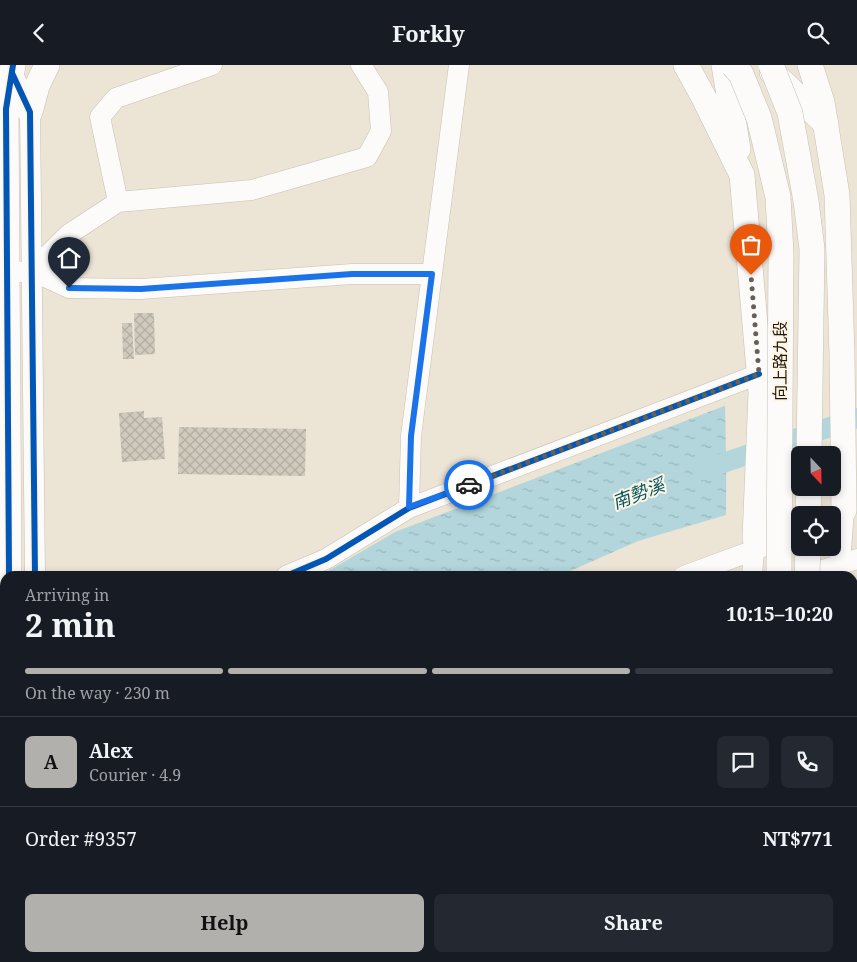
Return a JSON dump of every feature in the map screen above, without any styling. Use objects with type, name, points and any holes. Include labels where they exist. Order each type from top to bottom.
[{"type":"main road","points":[[30,112],[37,86],[47,65]]},
{"type":"main road","name":"向上路九段","points":[[686,65],[742,175],[760,383],[755,543]]},
{"type":"main road","points":[[700,65],[715,92],[742,175]]},
{"type":"main road","points":[[724,65],[742,175]]},
{"type":"main road","name":"向上路九段","points":[[733,65],[741,74],[759,118],[778,197],[780,254],[779,571]]},
{"type":"main road","points":[[764,65],[826,124]]},
{"type":"main road","name":"向上路九段","points":[[771,65],[790,113],[806,201],[812,249],[809,446]]},
{"type":"main road","points":[[793,65],[826,124]]},
{"type":"main road","points":[[810,65],[822,102],[837,195],[842,355],[844,516]]},
{"type":"main road","points":[[9,571],[3,272],[6,109],[13,69]]},
{"type":"main road","points":[[806,571],[807,556]]},
{"type":"street","points":[[118,202],[100,117],[116,98],[212,65]]},
{"type":"street","points":[[32,271],[69,234],[118,202],[252,190],[367,157],[381,131],[378,92],[361,65]]},
{"type":"street","points":[[409,507],[411,436],[458,65]]},
{"type":"street","points":[[13,69],[30,112],[35,571]]},
{"type":"street","points":[[3,272],[32,271],[69,288],[141,289],[352,274],[432,274]]},
{"type":"street","points":[[298,571],[326,559],[409,507],[760,383]]},
{"type":"street","points":[[828,571],[845,567],[844,516]]},
{"type":"street","points":[[695,571],[755,543],[791,535]]},
{"type":"street","points":[[752,571],[755,543]]},
{"type":"water","points":[[727,405],[726,515],[638,541],[570,571],[329,571],[395,532]]},
{"type":"pier","points":[[725,403],[730,405],[729,506],[727,506]]},
{"type":"building","points":[[134,313],[154,313],[155,354],[135,355]]},
{"type":"building","points":[[122,323],[132,323],[134,359],[123,359]]},
{"type":"building","points":[[144,411],[144,418],[162,417],[165,459],[122,462],[119,413]]},
{"type":"building","points":[[179,427],[306,429],[305,476],[178,474]]},
{"type":"waterway","name":"南勢溪","points":[[702,470],[857,418]]},
{"type":"cycle path","points":[[9,571],[6,109],[13,65]]},
{"type":"cycle path","points":[[12,73],[30,112],[35,571]]},
{"type":"cycle path","points":[[298,571],[326,559],[409,508],[759,374]]},
{"type":"way so far","points":[[469,485],[759,374],[751,275]]},
{"type":"route","points":[[69,288],[141,289],[352,274],[432,274],[411,436],[409,507],[469,485]]}]
